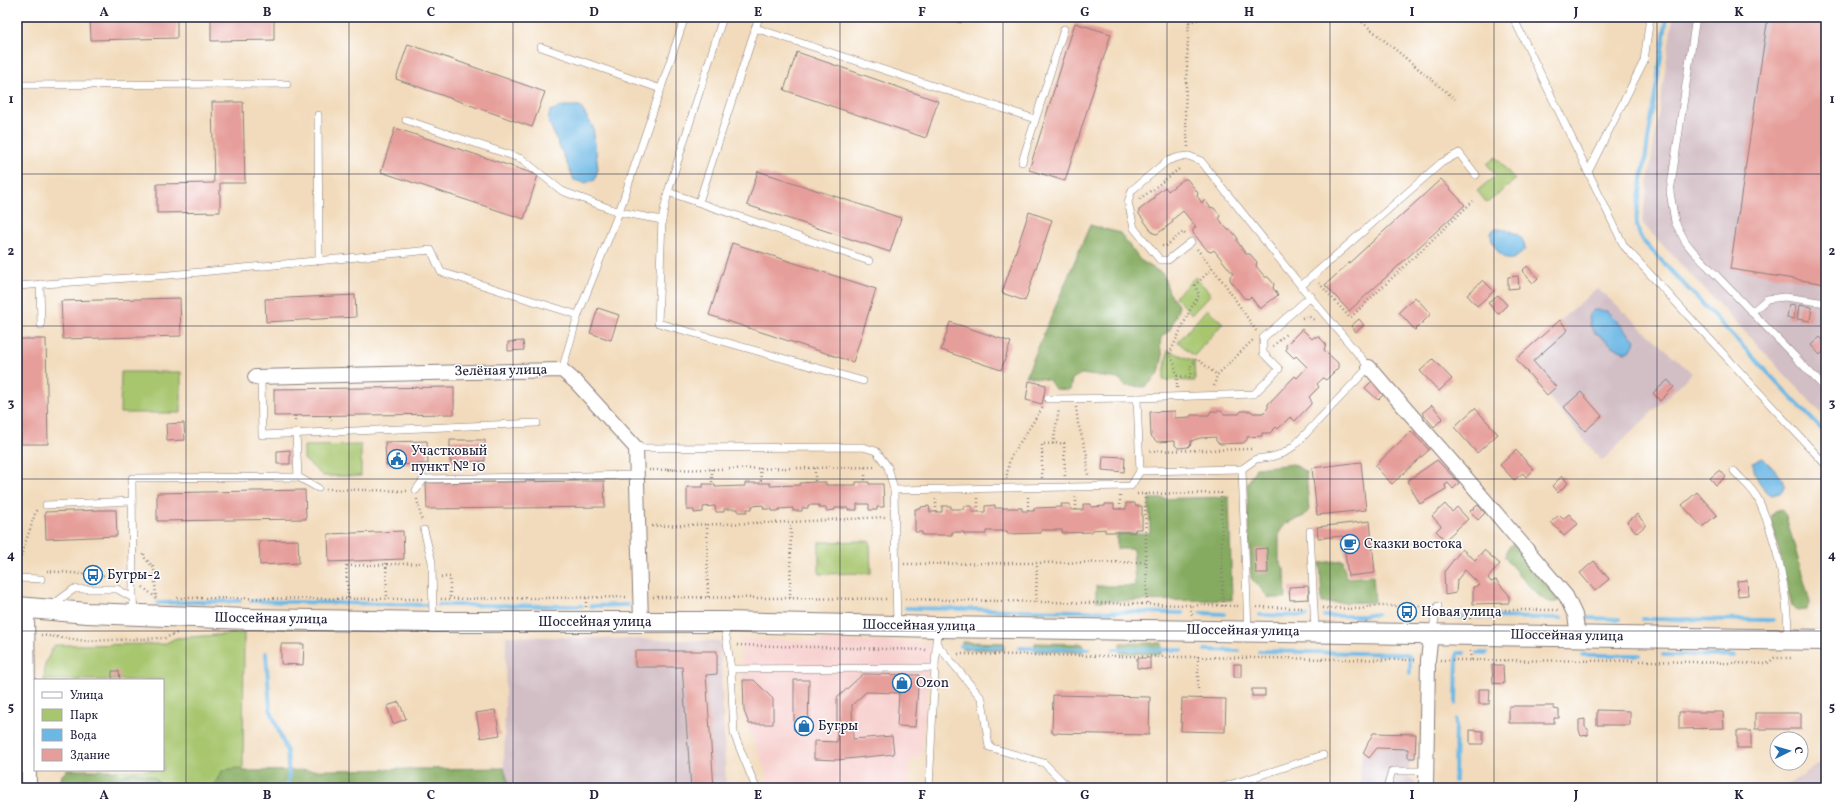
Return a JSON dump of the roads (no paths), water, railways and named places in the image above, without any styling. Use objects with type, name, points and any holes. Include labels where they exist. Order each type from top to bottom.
[{"type":"main road","name":"Шоссейная улица","points":[[30,608],[133,607],[433,622],[724,622],[897,626],[936,635],[1315,632],[1824,640]]},
{"type":"street","points":[[1369,367],[1566,596],[1573,610],[1578,636]]},
{"type":"street","name":"Зелёная улица","points":[[258,377],[562,370],[577,383],[636,448]]},
{"type":"street","points":[[636,448],[639,526],[640,622]]},
{"type":"street","points":[[29,788],[23,707],[30,608]]},
{"type":"street","points":[[1426,788],[1428,660],[1431,634]]},
{"type":"lane","points":[[562,370],[578,315],[619,212],[685,17]]},
{"type":"lane","points":[[723,17],[668,192],[662,220],[658,323],[863,381]]},
{"type":"lane","points":[[699,202],[759,17]]},
{"type":"lane","points":[[1513,17],[1624,246],[1826,465]]},
{"type":"lane","points":[[1588,172],[1644,60],[1650,17]]},
{"type":"lane","points":[[1696,17],[1670,192],[1673,212],[1680,232],[1692,250],[1826,389]]},
{"type":"lane","points":[[755,28],[1035,119]]},
{"type":"lane","points":[[1022,162],[1064,29]]},
{"type":"lane","points":[[541,47],[661,88]]},
{"type":"lane","points":[[17,85],[287,84]]},
{"type":"lane","points":[[318,114],[319,260]]},
{"type":"lane","points":[[406,120],[522,159],[562,191],[619,212],[662,220]]},
{"type":"lane","points":[[1301,286],[1441,163],[1459,153],[1476,175]]},
{"type":"lane","points":[[1140,471],[1242,469],[1256,459],[1271,457],[1294,446],[1369,367],[1311,296],[1301,286],[1201,161],[1189,156],[1179,157],[1167,161],[1132,190],[1128,202],[1134,228],[1160,260],[1168,260],[1191,242]]},
{"type":"lane","points":[[668,192],[869,261]]},
{"type":"lane","points":[[17,286],[169,275],[431,250],[441,272],[578,315]]},
{"type":"lane","points":[[40,284],[41,325]]},
{"type":"lane","points":[[1048,399],[1254,394],[1279,369],[1263,353],[1263,338],[1311,296]]},
{"type":"lane","points":[[1752,312],[1767,299],[1785,296],[1826,303]]},
{"type":"lane","points":[[258,377],[262,435],[537,423]]},
{"type":"lane","points":[[894,490],[1131,486],[1140,471],[1137,398]]},
{"type":"lane","points":[[296,433],[298,477]]},
{"type":"lane","points":[[636,448],[863,447],[876,451],[888,467],[894,490],[897,626]]},
{"type":"lane","points":[[1242,469],[1248,632]]},
{"type":"lane","points":[[1734,471],[1757,498],[1770,532],[1785,585],[1788,640]]},
{"type":"lane","points":[[416,490],[424,478],[637,473]]},
{"type":"lane","points":[[133,607],[132,478],[298,477],[318,488]]},
{"type":"lane","points":[[46,505],[132,501]]},
{"type":"lane","points":[[424,530],[432,562],[433,622]]},
{"type":"lane","points":[[1310,531],[1315,632]]},
{"type":"lane","points":[[17,578],[41,579]]},
{"type":"lane","points":[[1431,634],[1438,606]]},
{"type":"lane","points":[[724,622],[731,669],[734,734],[756,788]]},
{"type":"lane","points":[[936,635],[940,652],[982,699],[989,747],[1044,763],[1069,788]]},
{"type":"lane","points":[[928,788],[935,668],[940,652]]},
{"type":"lane","points":[[731,669],[935,668]]},
{"type":"lane","points":[[1220,788],[1322,754]]},
{"type":"lane","points":[[1387,788],[1392,771],[1427,771]]},
{"type":"water","points":[[563,106],[580,106],[593,127],[598,169],[595,180],[585,183],[574,180],[548,120],[550,111]]},
{"type":"water","points":[[1494,229],[1515,233],[1522,240],[1525,250],[1514,259],[1507,259],[1504,257],[1497,250],[1492,241],[1491,232]]},
{"type":"water","points":[[1594,310],[1607,311],[1636,341],[1630,351],[1625,352],[1619,350],[1594,332],[1590,325],[1589,314]]},
{"type":"water","points":[[1763,458],[1783,479],[1785,486],[1780,493],[1772,495],[1768,493],[1756,476],[1753,462]]},
{"type":"waterway","points":[[1667,17],[1637,212],[1639,233],[1642,240],[1826,434]]},
{"type":"waterway","points":[[158,603],[240,601]]},
{"type":"waterway","points":[[251,601],[428,605]]},
{"type":"waterway","points":[[439,605],[582,606]]},
{"type":"waterway","points":[[591,606],[628,605]]},
{"type":"waterway","points":[[906,608],[1183,613]]},
{"type":"waterway","points":[[1201,613],[1224,614]]},
{"type":"waterway","points":[[1324,616],[1362,616],[1377,614]]},
{"type":"waterway","points":[[1260,615],[1307,616]]},
{"type":"waterway","points":[[1446,617],[1462,617]]},
{"type":"waterway","points":[[1478,617],[1561,618]]},
{"type":"waterway","points":[[1588,618],[1620,619]]},
{"type":"waterway","points":[[1643,619],[1773,620]]},
{"type":"waterway","points":[[960,646],[1003,647]]},
{"type":"waterway","points":[[1020,648],[1089,649]]},
{"type":"waterway","points":[[1114,649],[1182,650]]},
{"type":"waterway","points":[[1205,650],[1239,651]]},
{"type":"waterway","points":[[1259,651],[1406,654],[1410,657],[1410,673]]},
{"type":"waterway","points":[[266,653],[270,709],[287,752],[289,777],[286,788]]},
{"type":"waterway","points":[[1456,704],[1457,653],[1464,653]]},
{"type":"waterway","points":[[1477,653],[1486,653]]},
{"type":"waterway","points":[[1583,655],[1639,655]]},
{"type":"waterway","points":[[1663,655],[1734,656]]},
{"type":"waterway","points":[[1455,781],[1456,720]]},
{"type":"place","name":"Участковый пункт № 10","points":[[397,459]]},
{"type":"place","name":"Сказки востока","points":[[1350,544]]},
{"type":"place","name":"Бугры-2","points":[[93,575]]},
{"type":"place","name":"Новая улица","points":[[1407,612]]},
{"type":"place","name":"Ozon","points":[[902,683]]},
{"type":"place","name":"Бугры","points":[[804,726]]}]
